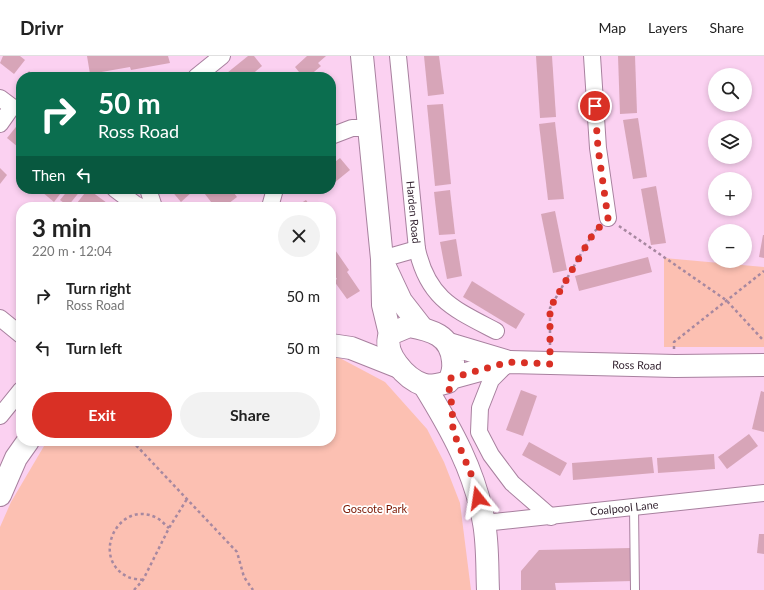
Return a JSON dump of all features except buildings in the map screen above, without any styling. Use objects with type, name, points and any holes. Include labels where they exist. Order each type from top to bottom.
[{"type":"street","points":[[202,72],[222,56]]},
{"type":"street","points":[[362,56],[382,259],[383,305],[391,353],[399,367],[414,380],[424,385],[439,385],[450,380]]},
{"type":"street","name":"Harden Road","points":[[398,56],[417,249],[421,269],[434,290],[452,308],[496,331]]},
{"type":"street","points":[[592,56],[598,148],[608,218]]},
{"type":"street","points":[[0,124],[11,107]]},
{"type":"street","points":[[336,134],[352,128],[368,128]]},
{"type":"street","points":[[122,194],[134,202]]},
{"type":"street","points":[[382,259],[417,249]]},
{"type":"street","points":[[382,259],[401,301],[422,328]]},
{"type":"street","points":[[0,318],[16,331]]},
{"type":"street","points":[[341,347],[389,336],[408,326],[422,328],[439,335],[449,344],[452,354],[454,368],[450,380],[453,431]]},
{"type":"street","name":"Ross Road","points":[[449,344],[509,362],[675,366],[764,365]]},
{"type":"street","points":[[341,347],[399,367]]},
{"type":"street","points":[[509,362],[491,380],[480,408],[480,432],[490,455],[512,483],[551,516]]},
{"type":"street","name":"Ross Road","points":[[450,380],[509,362]]},
{"type":"street","points":[[424,385],[453,431],[471,474],[484,523],[488,590]]},
{"type":"street","points":[[0,416],[16,396]]},
{"type":"street","points":[[0,495],[16,458],[24,446]]},
{"type":"street","name":"Coalpool Lane","points":[[484,523],[764,493]]},
{"type":"lane","points":[[634,507],[635,590]]},
{"type":"path","points":[[550,364],[550,308],[593,234],[608,218],[726,300],[764,341]]},
{"type":"path","points":[[675,366],[674,342],[764,271]]},
{"type":"path","points":[[137,446],[237,552],[244,577],[253,590]]},
{"type":"path","points":[[134,590],[143,580],[169,528],[187,499]]},
{"type":"path","points":[[143,580],[128,577],[116,568],[110,554],[110,539],[116,526],[128,517],[143,514],[158,518],[169,528]]},
{"type":"green space","points":[[664,258],[708,262],[708,268],[752,268],[752,266],[764,267],[764,347],[664,347]]},
{"type":"green space","name":"Goscote Park","points":[[336,356],[385,382],[427,429],[444,462],[460,503],[471,590],[0,590],[0,527],[11,502],[44,446],[336,446]]},
{"type":"route","points":[[478,498],[471,474],[453,431],[452,406],[448,382],[451,378],[509,362],[550,364],[550,308],[593,234],[608,218],[598,148],[595,106]]}]
